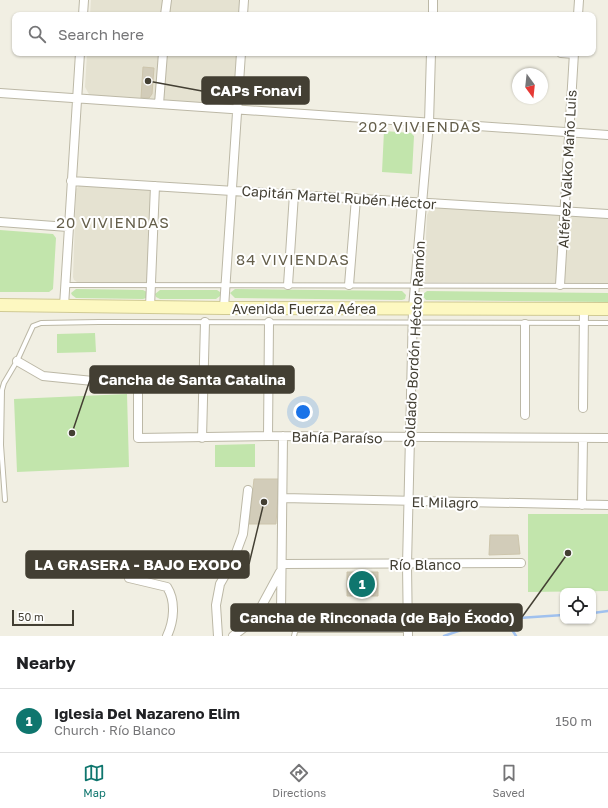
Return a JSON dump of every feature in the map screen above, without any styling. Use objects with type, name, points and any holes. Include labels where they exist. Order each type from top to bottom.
[{"type":"main road","name":"Avenida Fuerza Aérea","points":[[0,305],[224,308],[608,309]]},
{"type":"street","points":[[83,12],[84,0]]},
{"type":"street","points":[[166,0],[166,12]]},
{"type":"street","points":[[243,12],[244,0]]},
{"type":"street","points":[[433,0],[433,12]]},
{"type":"street","points":[[578,12],[579,0]]},
{"type":"street","points":[[64,306],[80,56]]},
{"type":"street","points":[[159,104],[163,56]]},
{"type":"street","points":[[224,308],[241,56]]},
{"type":"street","name":"Soldado Bordón Héctor Ramón","points":[[408,632],[407,565],[413,308],[428,123],[431,56]]},
{"type":"street","name":"Alférez Valko Maño Luis","points":[[560,285],[574,56]]},
{"type":"street","points":[[0,93],[608,135]]},
{"type":"street","name":"Capitán Martel Rubén Héctor","points":[[71,181],[608,214]]},
{"type":"street","points":[[150,307],[155,186]]},
{"type":"street","points":[[288,285],[294,194]]},
{"type":"street","points":[[349,285],[356,198]]},
{"type":"street","points":[[0,222],[68,227]]},
{"type":"street","points":[[583,408],[584,309]]},
{"type":"street","points":[[202,438],[205,322]]},
{"type":"street","points":[[268,436],[269,322]]},
{"type":"street","points":[[525,324],[525,415]]},
{"type":"street","name":"Bahía Paraíso","points":[[17,361],[43,376],[103,382],[138,380],[138,438],[268,436],[608,438]]},
{"type":"street","points":[[283,436],[281,613],[287,623],[295,632],[408,632]]},
{"type":"street","points":[[582,505],[583,438]]},
{"type":"street","points":[[218,636],[216,605],[220,584],[233,561],[243,534],[248,490]]},
{"type":"street","name":"El Milagro","points":[[283,498],[608,505]]},
{"type":"street","name":"Río Blanco","points":[[282,566],[521,563]]},
{"type":"street","points":[[233,636],[254,620],[271,592],[282,566]]},
{"type":"street","points":[[129,578],[167,587],[171,594],[173,611],[171,627],[167,636]]},
{"type":"lane","points":[[65,285],[608,286]]},
{"type":"lane","points":[[5,500],[1,444],[2,390],[33,326],[41,323],[608,323]]},
{"type":"shaded area","points":[[91,0],[241,0],[240,12],[90,12]]},
{"type":"shaded area","points":[[87,56],[237,56],[235,100],[232,104],[90,96],[85,87]]},
{"type":"shaded area","name":"20 VIVIENDAS","points":[[80,185],[151,190],[147,283],[77,282],[74,280],[76,189]]},
{"type":"shaded area","points":[[434,207],[608,218],[608,283],[426,282],[424,280],[427,215]]},
{"type":"green space","points":[[384,131],[411,133],[414,136],[412,174],[382,172]]},
{"type":"green space","points":[[0,230],[53,234],[56,238],[53,289],[49,292],[0,292]]},
{"type":"green space","points":[[76,289],[143,290],[147,292],[146,298],[143,299],[76,298],[71,293]]},
{"type":"green space","points":[[235,289],[402,291],[406,295],[405,299],[402,300],[235,298],[230,293]]},
{"type":"green space","points":[[160,290],[217,290],[220,292],[220,296],[216,299],[160,299],[156,297],[155,294]]},
{"type":"green space","points":[[427,291],[608,293],[608,302],[426,300],[422,295]]},
{"type":"green space","points":[[95,333],[96,352],[57,353],[57,334]]},
{"type":"green space","points":[[127,394],[129,467],[17,472],[14,399]]},
{"type":"green space","points":[[255,444],[255,467],[215,467],[215,445]]},
{"type":"green space","points":[[528,514],[608,514],[608,591],[596,591],[596,588],[560,588],[560,592],[528,592]]},
{"type":"building","points":[[143,67],[154,68],[152,94],[149,98],[141,98]]},
{"type":"building","points":[[254,479],[279,479],[276,524],[249,524]]},
{"type":"building","points":[[490,535],[518,535],[520,554],[489,555]]},
{"type":"building","points":[[347,572],[378,572],[378,596],[347,596]]},
{"type":"waterway","points":[[596,613],[608,611]]},
{"type":"waterway","points":[[444,636],[490,620],[560,615]]},
{"type":"waterway","points":[[505,619],[516,636]]},
{"type":"place","name":"CAPs Fonavi","points":[[148,81]]},
{"type":"place","name":"Cancha de Santa Catalina","points":[[72,433]]},
{"type":"place","name":"LA GRASERA - BAJO EXODO","points":[[264,502]]},
{"type":"place","name":"Cancha de Rinconada (de Bajo Éxodo)","points":[[568,553]]},
{"type":"place","name":"Iglesia Del Nazareno Elim","points":[[362,584]]},
{"type":"district","name":"202 VIVIENDAS","points":[[420,126]]},
{"type":"district","name":"20 VIVIENDAS","points":[[113,222]]},
{"type":"district","name":"84 VIVIENDAS","points":[[293,259]]}]
